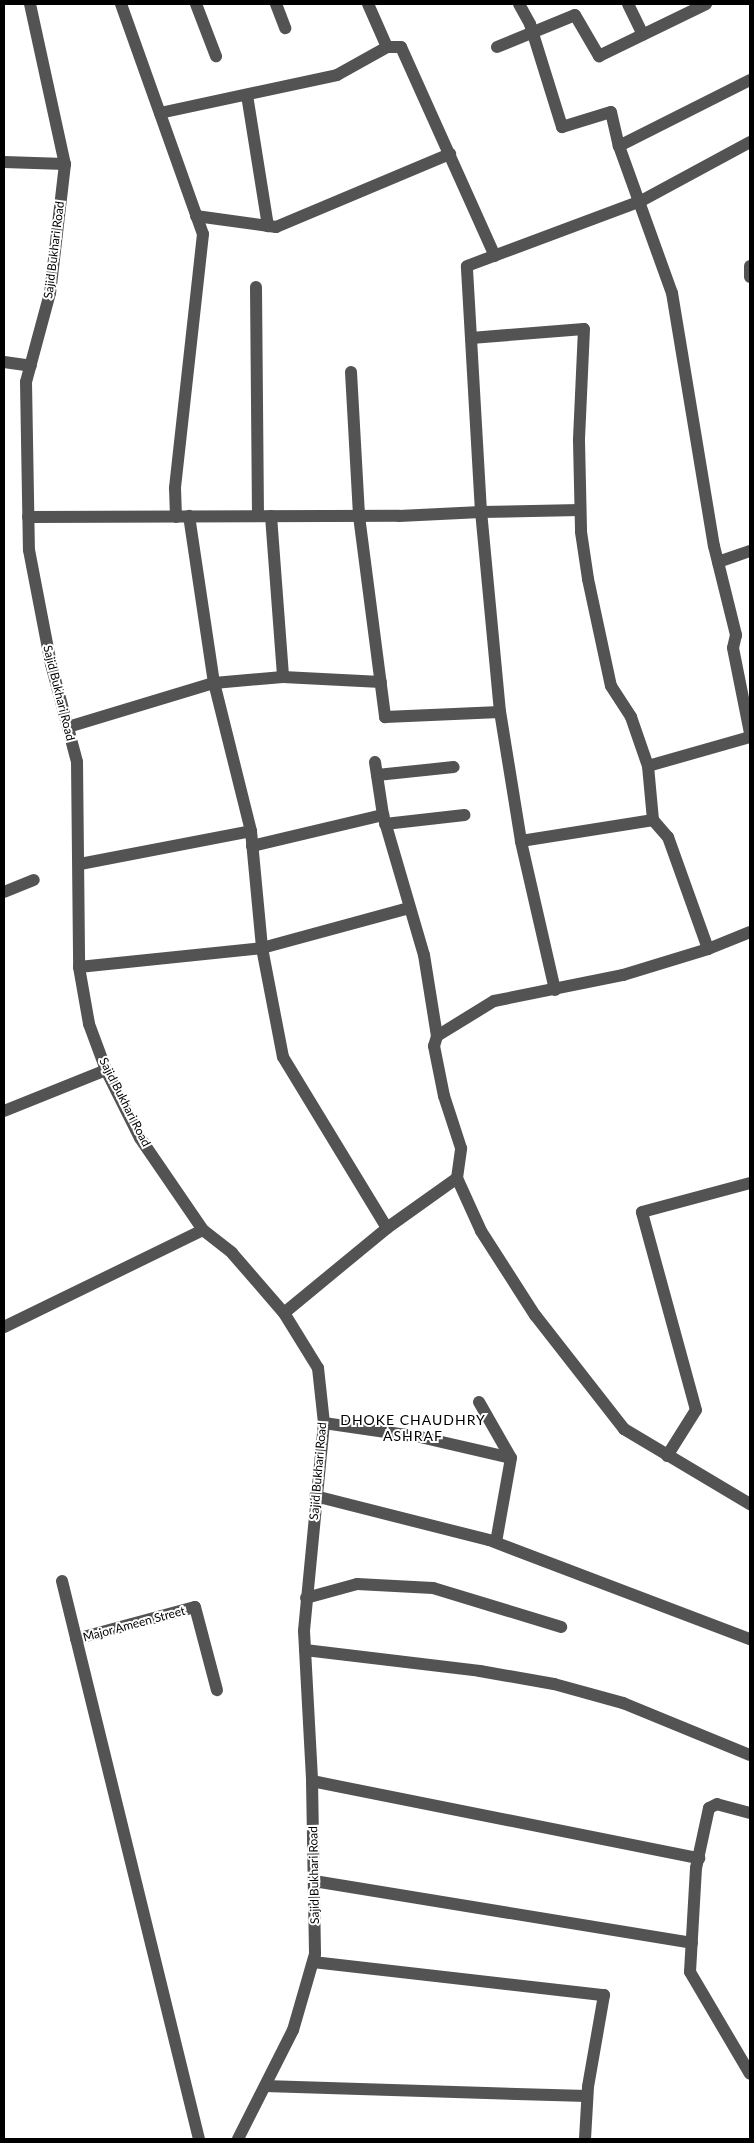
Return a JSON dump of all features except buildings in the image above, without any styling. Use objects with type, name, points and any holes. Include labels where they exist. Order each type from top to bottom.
[{"type":"street","name":"Sajid Bukhari Road","points":[[30,4],[65,164],[50,293],[26,382],[29,550],[51,664],[77,762],[80,864],[80,967],[89,1024],[106,1070],[140,1138],[203,1230],[232,1252],[284,1313],[318,1368],[324,1423],[306,1598],[305,1650],[312,1781],[314,1881],[313,1962],[293,2030],[238,2139]]},
{"type":"street","points":[[121,4],[203,234],[175,488],[176,517]]},
{"type":"street","points":[[196,4],[216,56]]},
{"type":"street","points":[[276,4],[285,28]]},
{"type":"street","points":[[368,4],[387,46]]},
{"type":"street","points":[[519,4],[532,32],[562,126],[611,112],[619,146],[641,201],[672,294],[718,562],[736,635],[732,648],[746,700],[750,732]]},
{"type":"street","points":[[628,4],[643,35]]},
{"type":"street","points":[[497,47],[575,15],[599,56],[706,4]]},
{"type":"street","points":[[160,113],[337,75],[387,46],[401,47],[495,256]]},
{"type":"street","points":[[619,146],[750,80]]},
{"type":"street","points":[[247,95],[268,226]]},
{"type":"street","points":[[555,990],[521,841],[500,712],[482,512],[467,266],[641,201],[750,142]]},
{"type":"street","points":[[196,216],[276,227],[450,154]]},
{"type":"street","points":[[4,162],[65,164]]},
{"type":"street","points":[[750,266],[750,277]]},
{"type":"street","points":[[256,287],[264,516],[284,677]]},
{"type":"street","points":[[471,338],[584,329],[579,441],[580,510],[588,579],[612,686],[631,717],[648,766],[654,820],[668,836],[708,949]]},
{"type":"street","points":[[4,362],[31,366]]},
{"type":"street","points":[[351,372],[359,516],[385,717],[500,712]]},
{"type":"street","points":[[28,517],[359,516],[580,510]]},
{"type":"street","points":[[189,516],[214,682],[250,830],[262,948],[284,1057],[387,1228]]},
{"type":"street","points":[[718,562],[750,551]]},
{"type":"street","points":[[68,727],[214,682],[284,677],[381,682]]},
{"type":"street","points":[[648,766],[750,737]]},
{"type":"street","points":[[454,767],[376,768],[384,819],[424,954],[436,1036],[434,1046],[444,1096],[461,1148],[457,1178],[481,1231],[535,1315],[624,1429],[750,1504]]},
{"type":"street","points":[[252,846],[384,819],[464,815]]},
{"type":"street","points":[[521,841],[654,820]]},
{"type":"street","points":[[80,864],[250,830]]},
{"type":"street","points":[[4,892],[34,880]]},
{"type":"street","points":[[80,967],[262,948],[409,908]]},
{"type":"street","points":[[436,1036],[494,1001],[623,975],[708,949],[750,932]]},
{"type":"street","points":[[4,1111],[106,1070]]},
{"type":"street","points":[[284,1313],[387,1228],[457,1178]]},
{"type":"street","points":[[667,1456],[696,1410],[642,1212],[750,1183]]},
{"type":"street","points":[[4,1327],[203,1230]]},
{"type":"street","points":[[479,1402],[511,1458],[496,1542]]},
{"type":"street","points":[[324,1423],[420,1437],[511,1458]]},
{"type":"street","points":[[316,1496],[496,1542],[750,1639]]},
{"type":"street","points":[[62,1581],[198,2139]]},
{"type":"street","points":[[306,1598],[357,1584],[433,1588],[561,1627]]},
{"type":"street","name":"Major Ameen Street","points":[[76,1639],[195,1607],[217,1690]]},
{"type":"street","points":[[305,1650],[480,1671],[554,1684],[623,1702],[750,1755]]},
{"type":"street","points":[[312,1781],[699,1858]]},
{"type":"street","points":[[750,1813],[712,1804],[699,1858],[690,1972],[750,2074]]},
{"type":"street","points":[[314,1881],[692,1943]]},
{"type":"street","points":[[313,1962],[604,1995],[587,2096],[585,2139]]},
{"type":"street","points":[[266,2086],[587,2096]]},
{"type":"district","name":"DHOKE CHAUDHRY ASHRAF","points":[[413,1428]]}]
